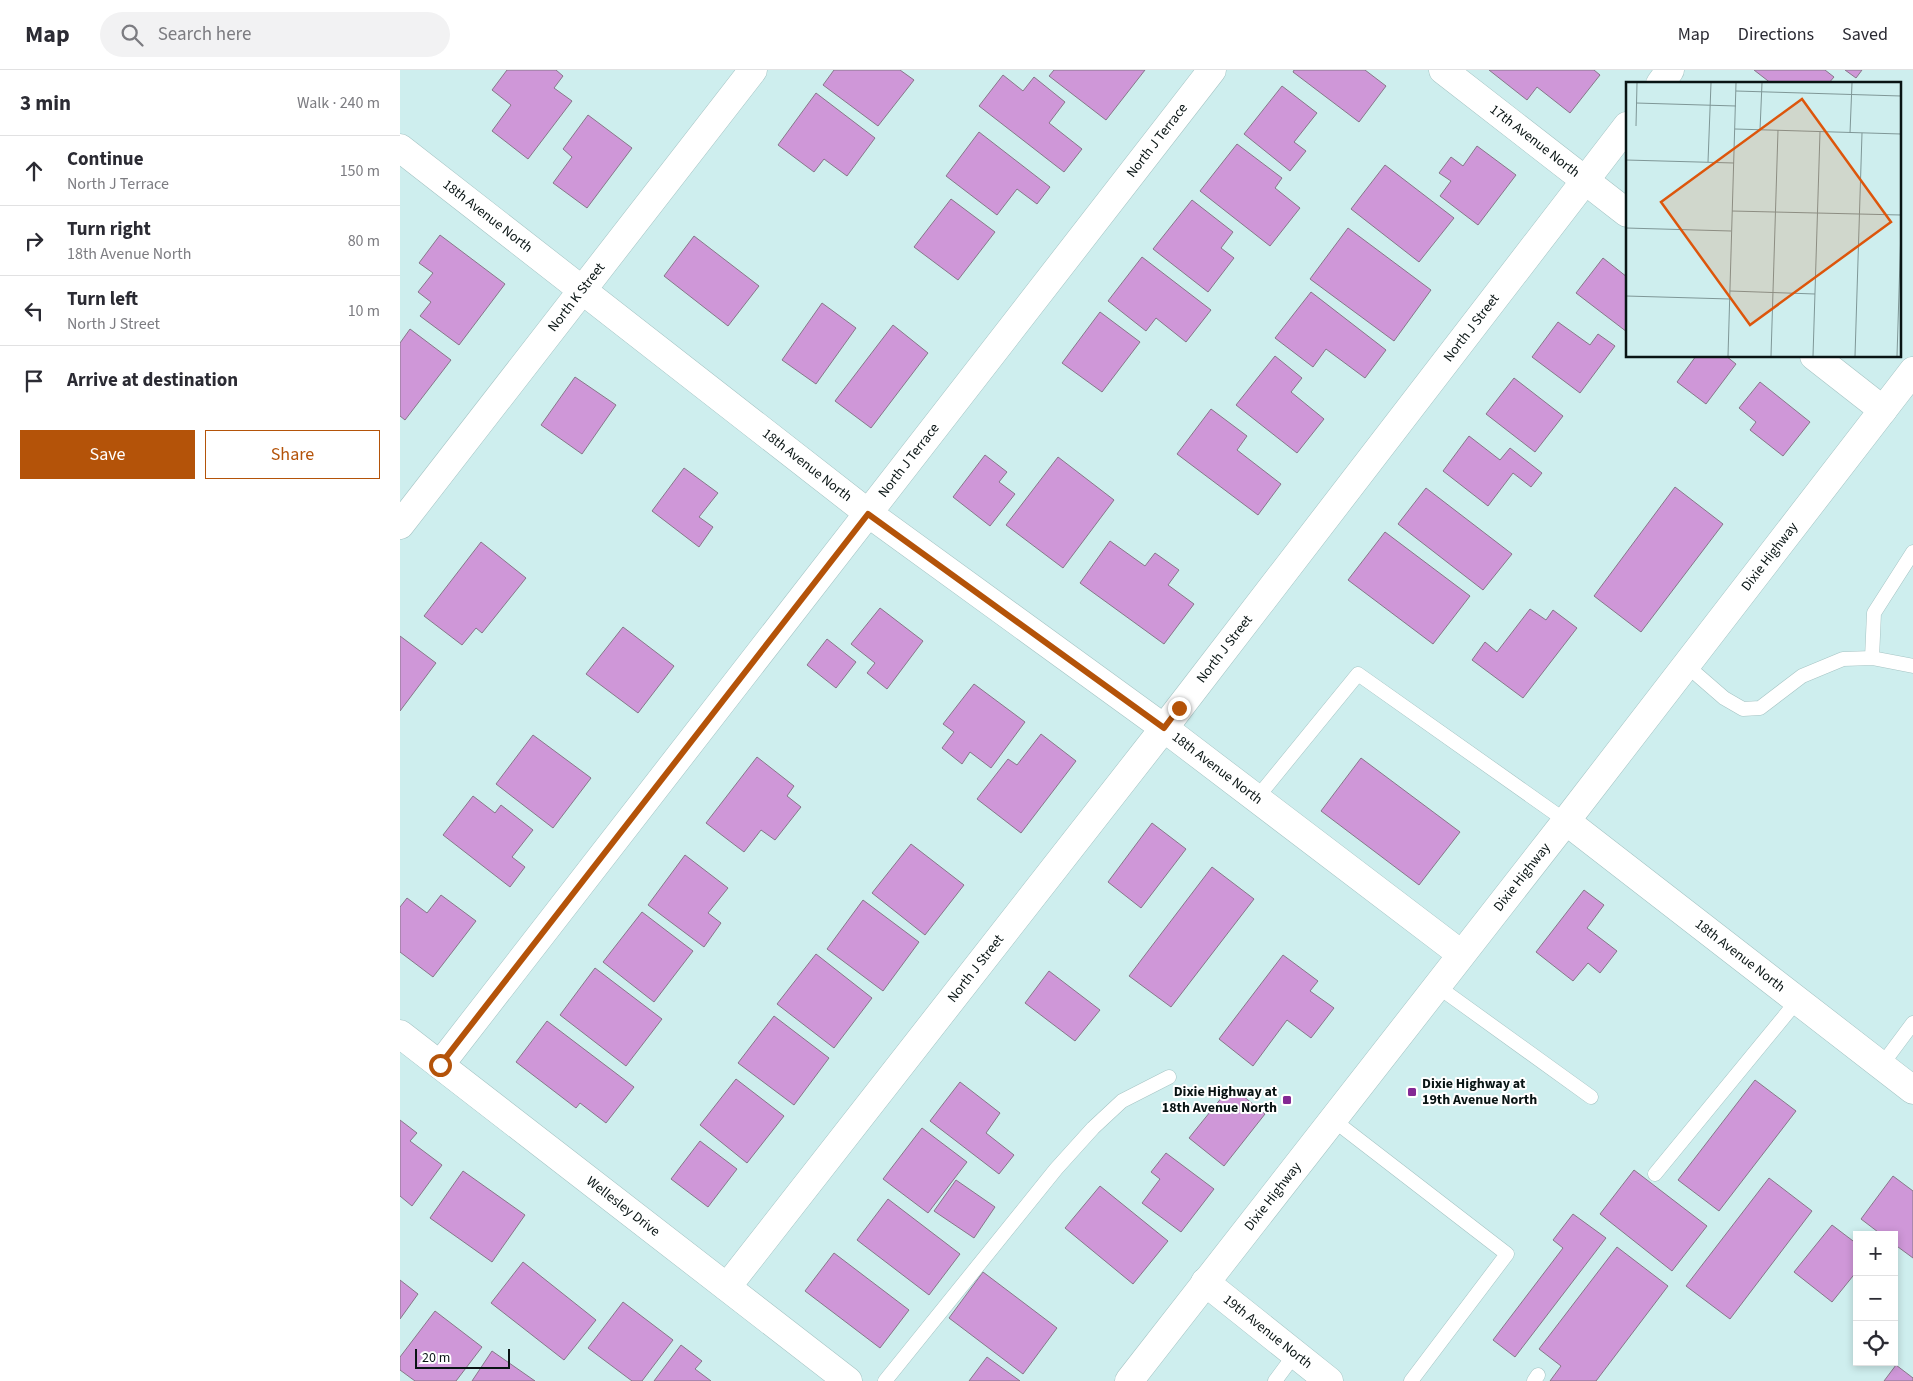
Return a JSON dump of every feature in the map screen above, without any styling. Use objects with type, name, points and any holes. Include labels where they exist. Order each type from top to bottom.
[{"type":"street","name":"North K Street","points":[[400,525],[753,70]]},
{"type":"street","name":"North J Terrace","points":[[440,1065],[1212,70]]},
{"type":"street","name":"17th Avenue North","points":[[1443,70],[1626,212]]},
{"type":"street","points":[[1661,82],[1670,70]]},
{"type":"street","name":"North J Street","points":[[727,1287],[1164,728],[1626,127]]},
{"type":"street","name":"18th Avenue North","points":[[400,148],[868,514],[1164,728],[1461,954]]},
{"type":"street","points":[[1817,358],[1883,410]]},
{"type":"street","name":"Dixie Highway","points":[[1137,1378],[1205,1282],[1566,821],[1913,371]]},
{"type":"street","name":"18th Avenue North","points":[[1566,821],[1913,1090]]},
{"type":"street","name":"Wellesley Drive","points":[[400,1034],[848,1381]]},
{"type":"street","name":"19th Avenue North","points":[[1205,1282],[1329,1381]]},
{"type":"lane","points":[[1872,658],[1874,613],[1913,552]]},
{"type":"lane","points":[[1686,665],[1724,698],[1743,709],[1760,708],[1802,676],[1843,658],[1872,658],[1913,666]]},
{"type":"lane","points":[[1256,799],[1358,674],[1566,821]]},
{"type":"lane","points":[[1437,986],[1591,1097]]},
{"type":"lane","points":[[1655,1174],[1797,1001]]},
{"type":"lane","points":[[1881,1066],[1913,1023]]},
{"type":"lane","points":[[884,1381],[1056,1169],[1094,1128],[1122,1101],[1169,1077]]},
{"type":"lane","points":[[1332,1119],[1507,1254],[1411,1381]]},
{"type":"lane","points":[[1275,1381],[1295,1354]]},
{"type":"building","points":[[507,70],[556,70],[563,76],[554,88],[572,101],[528,159],[492,131],[511,105],[492,90]]},
{"type":"building","points":[[834,70],[900,70],[914,80],[878,126],[823,85]]},
{"type":"building","points":[[1054,70],[1145,70],[1106,120],[1049,76]]},
{"type":"building","points":[[1294,70],[1365,70],[1386,86],[1359,122],[1293,72]]},
{"type":"building","points":[[1489,70],[1594,70],[1600,75],[1570,113],[1537,87],[1527,100]]},
{"type":"building","points":[[1754,70],[1825,70],[1834,77],[1830,82],[1769,82]]},
{"type":"building","points":[[1845,70],[1862,70],[1856,78]]},
{"type":"building","points":[[1003,75],[1023,91],[1034,77],[1065,102],[1049,123],[1082,149],[1064,172],[979,106]]},
{"type":"building","points":[[1282,86],[1317,113],[1294,142],[1306,151],[1290,171],[1244,134]]},
{"type":"building","points":[[816,93],[875,138],[847,176],[824,159],[814,172],[778,145]]},
{"type":"building","points":[[588,115],[632,148],[587,208],[553,183],[572,157],[563,149]]},
{"type":"building","points":[[979,132],[1050,187],[1037,204],[1017,189],[997,215],[946,176]]},
{"type":"building","points":[[1237,144],[1282,178],[1275,188],[1300,208],[1270,246],[1200,191]]},
{"type":"building","points":[[1477,146],[1516,175],[1478,225],[1440,196],[1451,181],[1439,173],[1451,157],[1463,166]]},
{"type":"building","points":[[1385,165],[1454,218],[1419,262],[1351,209]]},
{"type":"building","points":[[951,199],[995,232],[958,280],[914,247]]},
{"type":"building","points":[[1192,200],[1233,232],[1221,248],[1234,258],[1208,292],[1153,249]]},
{"type":"building","points":[[1348,228],[1431,290],[1394,341],[1310,279]]},
{"type":"building","points":[[440,235],[505,284],[459,345],[420,316],[431,302],[418,292],[433,273],[419,263]]},
{"type":"building","points":[[694,236],[759,286],[728,326],[664,276]]},
{"type":"building","points":[[1142,257],[1211,310],[1186,342],[1156,318],[1146,331],[1108,301]]},
{"type":"building","points":[[1603,258],[1626,276],[1626,331],[1576,293]]},
{"type":"building","points":[[1311,292],[1386,350],[1365,378],[1326,349],[1313,367],[1275,338]]},
{"type":"building","points":[[822,303],[856,328],[816,384],[782,360]]},
{"type":"building","points":[[1100,312],[1140,342],[1102,392],[1062,363]]},
{"type":"building","points":[[1558,322],[1590,345],[1598,334],[1615,346],[1580,393],[1532,357]]},
{"type":"building","points":[[893,325],[928,353],[871,428],[835,401]]},
{"type":"building","points":[[410,329],[451,360],[405,420],[400,416],[400,343]]},
{"type":"building","points":[[1275,356],[1302,378],[1291,392],[1324,419],[1297,453],[1236,405]]},
{"type":"building","points":[[1695,358],[1728,358],[1736,364],[1706,404],[1677,382]]},
{"type":"building","points":[[575,377],[616,405],[582,454],[541,425]]},
{"type":"building","points":[[1514,378],[1563,416],[1535,452],[1486,414]]},
{"type":"building","points":[[1760,382],[1810,422],[1783,456],[1750,430],[1756,422],[1739,408]]},
{"type":"building","points":[[1211,409],[1247,436],[1237,450],[1281,484],[1258,515],[1177,454]]},
{"type":"building","points":[[1469,436],[1500,460],[1510,448],[1542,473],[1531,487],[1513,473],[1488,506],[1443,471]]},
{"type":"building","points":[[985,455],[1007,472],[999,482],[1015,494],[990,526],[953,497]]},
{"type":"building","points":[[1058,457],[1114,500],[1063,568],[1006,525]]},
{"type":"building","points":[[684,468],[718,493],[699,517],[713,527],[699,547],[652,511]]},
{"type":"building","points":[[1675,487],[1723,524],[1641,632],[1594,596]]},
{"type":"building","points":[[1426,488],[1512,554],[1483,590],[1398,524]]},
{"type":"building","points":[[1385,532],[1470,596],[1433,644],[1348,580]]},
{"type":"building","points":[[1110,541],[1145,566],[1155,553],[1179,570],[1168,585],[1194,604],[1164,644],[1080,583]]},
{"type":"building","points":[[481,542],[526,578],[482,633],[476,628],[462,645],[424,616]]},
{"type":"building","points":[[880,608],[923,641],[887,689],[867,673],[875,663],[851,644]]},
{"type":"building","points":[[1530,609],[1546,620],[1553,610],[1577,628],[1523,698],[1472,660],[1485,642],[1497,652]]},
{"type":"building","points":[[623,627],[674,666],[638,713],[586,674]]},
{"type":"building","points":[[400,636],[436,663],[400,711]]},
{"type":"building","points":[[827,639],[856,662],[836,688],[807,665]]},
{"type":"building","points":[[974,684],[1025,722],[991,768],[970,752],[962,764],[942,748],[954,732],[943,724]]},
{"type":"building","points":[[1041,734],[1076,761],[1021,833],[977,799],[1008,759],[1017,765]]},
{"type":"building","points":[[533,735],[591,778],[553,828],[496,784]]},
{"type":"building","points":[[757,757],[794,786],[787,796],[801,807],[775,840],[761,830],[744,852],[706,823]]},
{"type":"building","points":[[1361,758],[1460,832],[1419,885],[1321,811]]},
{"type":"building","points":[[473,796],[495,813],[501,805],[533,830],[512,857],[525,867],[510,887],[443,835]]},
{"type":"building","points":[[1152,823],[1186,849],[1141,908],[1108,882]]},
{"type":"building","points":[[911,844],[964,885],[925,935],[872,893]]},
{"type":"building","points":[[685,855],[728,888],[708,913],[721,923],[704,947],[648,905]]},
{"type":"building","points":[[1212,867],[1254,899],[1171,1007],[1129,976]]},
{"type":"building","points":[[1584,890],[1604,905],[1587,928],[1617,951],[1600,973],[1588,963],[1573,981],[1536,952]]},
{"type":"building","points":[[441,895],[476,921],[433,977],[400,952],[400,907],[407,898],[427,913]]},
{"type":"building","points":[[863,900],[919,942],[883,991],[827,949]]},
{"type":"building","points":[[642,912],[693,951],[654,1002],[603,962]]},
{"type":"building","points":[[816,954],[872,998],[834,1048],[777,1004]]},
{"type":"building","points":[[1283,955],[1318,981],[1310,991],[1334,1008],[1311,1038],[1287,1020],[1253,1066],[1219,1039]]},
{"type":"building","points":[[595,968],[662,1019],[626,1066],[560,1015]]},
{"type":"building","points":[[1049,971],[1100,1010],[1075,1041],[1025,1003]]},
{"type":"building","points":[[774,1016],[829,1058],[794,1105],[738,1063]]},
{"type":"building","points":[[547,1021],[634,1087],[606,1123],[580,1103],[576,1108],[516,1062]]},
{"type":"building","points":[[736,1079],[784,1116],[747,1163],[700,1125]]},
{"type":"building","points":[[1755,1080],[1796,1111],[1719,1211],[1678,1180]]},
{"type":"building","points":[[960,1082],[1000,1113],[986,1133],[1014,1155],[999,1174],[930,1121]]},
{"type":"building","points":[[1231,1086],[1265,1114],[1224,1166],[1189,1138]]},
{"type":"building","points":[[400,1120],[417,1133],[410,1141],[442,1165],[412,1206],[400,1196]]},
{"type":"building","points":[[922,1128],[967,1162],[928,1213],[883,1179]]},
{"type":"building","points":[[700,1141],[737,1169],[708,1207],[671,1179]]},
{"type":"building","points":[[1166,1153],[1214,1189],[1181,1232],[1142,1203],[1160,1179],[1151,1172]]},
{"type":"building","points":[[1634,1170],[1707,1226],[1672,1271],[1600,1214]]},
{"type":"building","points":[[463,1171],[525,1215],[492,1262],[430,1218]]},
{"type":"building","points":[[1893,1176],[1913,1191],[1913,1258],[1898,1247],[1898,1231],[1877,1231],[1861,1219]]},
{"type":"building","points":[[1769,1178],[1812,1211],[1730,1319],[1686,1286]]},
{"type":"building","points":[[956,1180],[995,1207],[974,1238],[934,1211]]},
{"type":"building","points":[[1100,1186],[1168,1241],[1133,1284],[1065,1228]]},
{"type":"building","points":[[888,1199],[960,1254],[929,1295],[857,1240]]},
{"type":"building","points":[[1573,1214],[1606,1238],[1515,1357],[1493,1340],[1563,1248],[1553,1240]]},
{"type":"building","points":[[1832,1225],[1853,1241],[1853,1276],[1832,1302],[1794,1272]]},
{"type":"building","points":[[1617,1247],[1668,1286],[1596,1381],[1550,1381],[1561,1366],[1539,1349]]},
{"type":"building","points":[[834,1253],[909,1310],[880,1348],[805,1291]]},
{"type":"building","points":[[523,1262],[596,1320],[564,1360],[491,1303]]},
{"type":"building","points":[[983,1272],[1057,1328],[1023,1374],[949,1318]]},
{"type":"building","points":[[400,1280],[418,1294],[400,1319]]},
{"type":"building","points":[[623,1302],[673,1340],[642,1381],[632,1381],[588,1348]]},
{"type":"building","points":[[435,1311],[482,1347],[456,1381],[415,1381],[400,1370],[400,1357]]},
{"type":"building","points":[[681,1345],[702,1361],[695,1369],[711,1381],[654,1381]]},
{"type":"building","points":[[492,1351],[535,1381],[472,1381]]},
{"type":"building","points":[[987,1357],[1020,1381],[969,1381]]},
{"type":"building","points":[[1895,1366],[1913,1378],[1913,1381],[1884,1381]]},
{"type":"place","name":"Dixie Highway at 19th Avenue North","points":[[1412,1092]]},
{"type":"place","name":"Dixie Highway at 18th Avenue North","points":[[1287,1100]]},
{"type":"route","points":[[440,1065],[868,514],[1164,728],[1179,708]]}]
